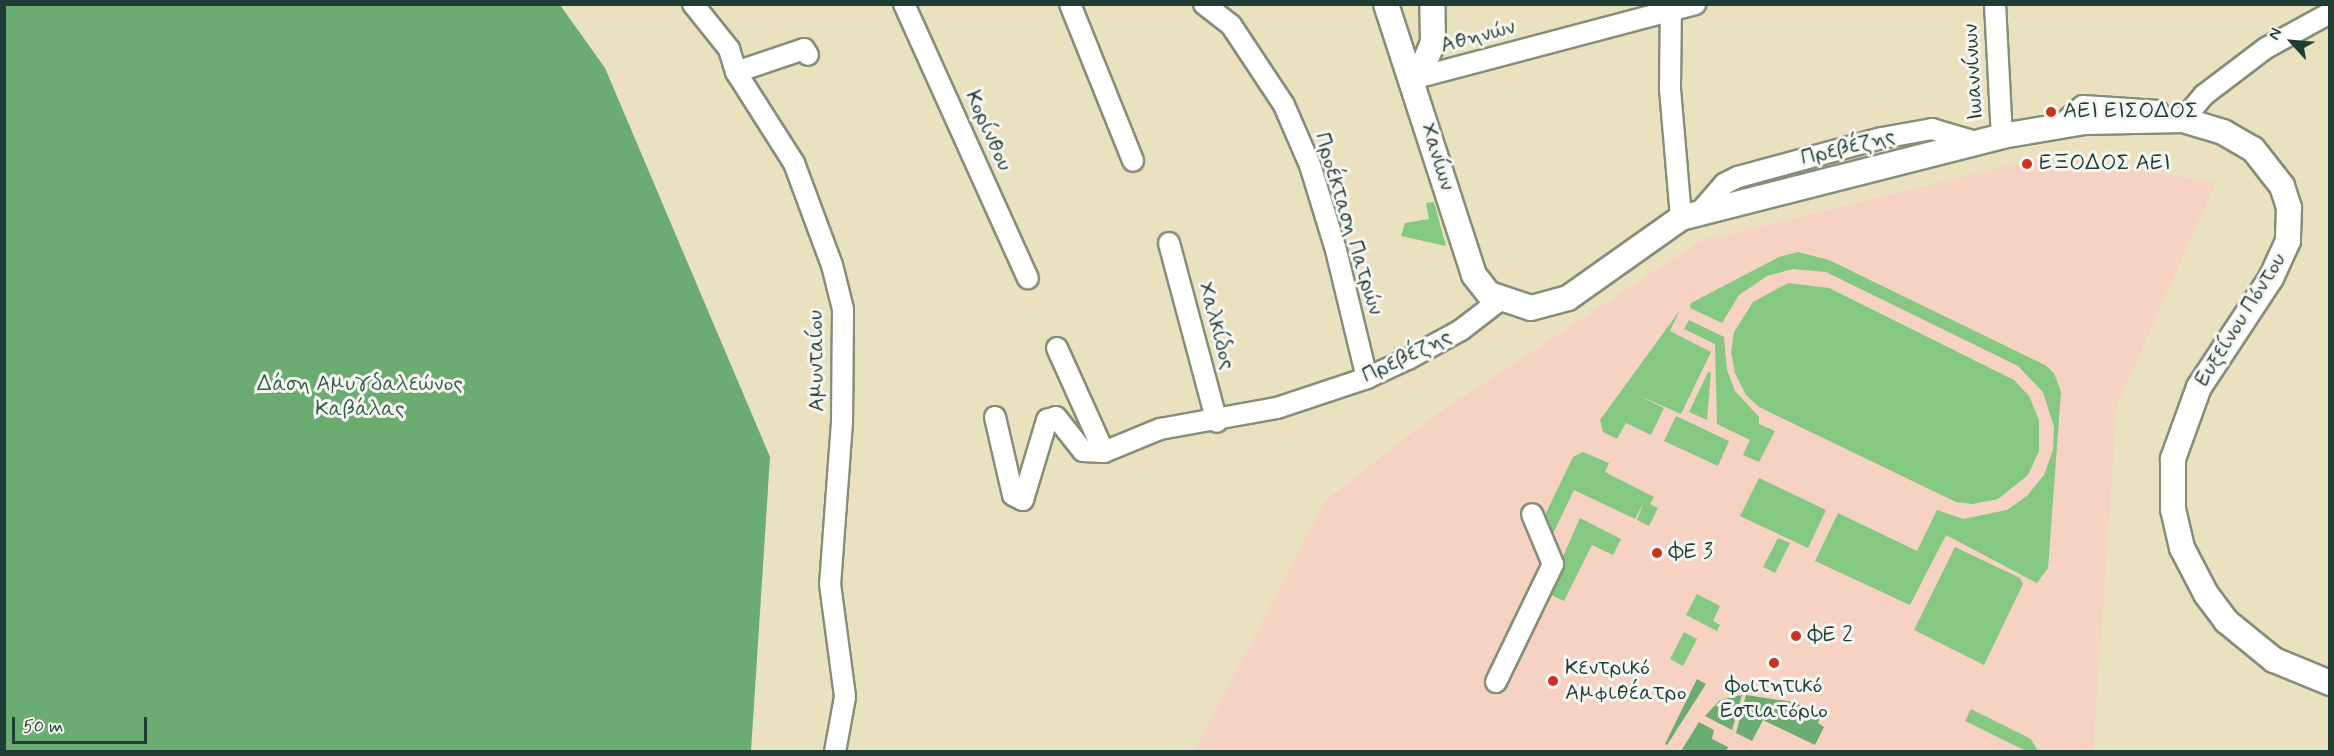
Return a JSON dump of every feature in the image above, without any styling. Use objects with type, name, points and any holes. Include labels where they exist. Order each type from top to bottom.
[{"type":"street","name":"Αμυνταίου","points":[[693,4],[729,49],[736,72],[794,164],[832,265],[843,309],[842,422],[830,584],[845,697],[835,752]]},
{"type":"street","name":"Κορίνθου","points":[[904,4],[1028,278]]},
{"type":"street","points":[[1070,4],[1133,161]]},
{"type":"street","name":"Προέκταση Πατρών","points":[[1204,4],[1231,25],[1284,105],[1310,165],[1336,250],[1367,378]]},
{"type":"street","name":"Χανίων","points":[[1386,4],[1474,275],[1481,286],[1500,300]]},
{"type":"street","points":[[1412,79],[1423,66],[1433,43],[1432,4]]},
{"type":"street","name":"Αθηνών","points":[[1412,79],[1670,8],[1695,4]]},
{"type":"street","name":"Ιωαννίνων","points":[[1995,4],[2002,136]]},
{"type":"street","points":[[1670,8],[1671,102],[1690,216]]},
{"type":"street","points":[[2184,117],[2266,48],[2330,13]]},
{"type":"street","points":[[736,72],[804,49],[808,55]]},
{"type":"street","name":"Πρεβέζης","points":[[1104,452],[1160,429],[1216,422],[1277,408],[1367,378],[1461,330],[1500,300],[1531,308],[1568,298],[1690,216],[2002,136],[2060,126],[2184,117]]},
{"type":"street","name":"Ευξείνου Πόντου","points":[[2184,117],[2223,132],[2253,149],[2283,186],[2290,225],[2288,241],[2271,278],[2211,363],[2189,410],[2173,459],[2172,501],[2178,535],[2206,594],[2226,621],[2274,660],[2328,684]]},
{"type":"street","name":"Χαλκίδος","points":[[1169,243],[1216,422]]},
{"type":"street","points":[[995,417],[1013,495],[1018,500],[1025,496],[1047,420],[1056,417],[1083,452],[1104,452],[1057,348]]},
{"type":"street","points":[[1496,682],[1552,564],[1532,514]]},
{"type":"shaded area","points":[[2054,151],[2095,155],[2100,164],[2216,182],[2117,405],[2093,751],[1194,752],[1325,501],[1427,421],[1700,241],[2033,160]]},
{"type":"green space","name":"Δάση Αμυγδαλεώνος Καβάλας","points":[[4,5],[560,5],[605,68],[770,457],[751,751],[5,751]]},
{"type":"green space","points":[[1434,202],[1446,246],[1401,236],[1405,223],[1429,219],[1426,203]]},
{"type":"green space","points":[[1798,252],[1829,260],[2045,365],[2054,373],[2061,392],[2048,568],[2037,583],[1946,535],[1910,605],[1815,561],[1838,513],[1917,551],[1937,510],[1963,519],[2007,510],[2027,496],[2044,475],[2053,450],[2054,427],[2043,392],[2018,366],[1826,272],[1793,269],[1767,276],[1739,295],[1722,323],[1690,308],[1691,303],[1779,257]]},
{"type":"green space","points":[[1788,283],[1829,288],[2014,380],[2029,396],[2039,420],[2039,451],[2028,475],[1998,499],[1973,504],[1956,502],[1759,407],[1746,395],[1735,373],[1731,352],[1734,332],[1753,302]]},
{"type":"green space","points":[[1680,310],[1670,331],[1711,352],[1681,414],[1638,395],[1664,408],[1651,435],[1626,423],[1617,439],[1603,432],[1600,420]]},
{"type":"green space","points":[[1689,320],[1724,337],[1727,370],[1735,391],[1759,417],[1759,424],[1775,431],[1759,462],[1743,455],[1750,440],[1717,424],[1715,344],[1684,329]]},
{"type":"green space","points":[[1708,372],[1711,373],[1707,420],[1689,412]]},
{"type":"green space","points":[[1676,416],[1729,441],[1718,466],[1664,441]]},
{"type":"green space","points":[[1583,452],[1609,463],[1605,472],[1654,497],[1650,504],[1658,508],[1649,526],[1637,520],[1644,502],[1635,519],[1574,490],[1551,538],[1545,515],[1573,457]]},
{"type":"green space","points":[[1759,478],[1826,510],[1808,548],[1740,516]]},
{"type":"green space","points":[[1580,518],[1621,539],[1613,555],[1592,545],[1564,601],[1547,593]]},
{"type":"green space","points":[[1778,538],[1790,543],[1775,573],[1763,567]]},
{"type":"green space","points":[[1955,547],[2020,578],[2023,584],[1984,665],[1914,630]]},
{"type":"green space","points":[[1697,594],[1720,606],[1713,621],[1720,625],[1717,631],[1686,615]]},
{"type":"green space","points":[[1684,632],[1697,639],[1683,666],[1670,659]]},
{"type":"green space","points":[[1697,679],[1706,684],[1667,745],[1665,744]]},
{"type":"green space","points":[[1742,695],[1732,730],[1705,716],[1720,700]]},
{"type":"green space","points":[[1746,695],[1792,702],[1822,713],[1818,723],[1824,727],[1815,745],[1763,720],[1752,741],[1736,733]]},
{"type":"green space","points":[[1971,709],[2031,739],[2038,751],[2026,751],[1965,721]]},
{"type":"green space","points":[[1699,722],[1714,730],[1712,739],[1728,747],[1726,751],[1681,751]]},
{"type":"place","name":"ΑΕΙ ΕΙΣΟΔΟΣ","points":[[2051,112]]},
{"type":"place","name":"ΕΞΟΔΟΣ ΑΕΙ","points":[[2027,164]]},
{"type":"place","name":"ΦΕ 3","points":[[1657,553]]},
{"type":"place","name":"ΦΕ 2","points":[[1796,636]]},
{"type":"place","name":"Φοιτητικό Εστιατόριο","points":[[1774,663]]},
{"type":"place","name":"Κεντρικό Αμφιθέατρο","points":[[1553,681]]}]
